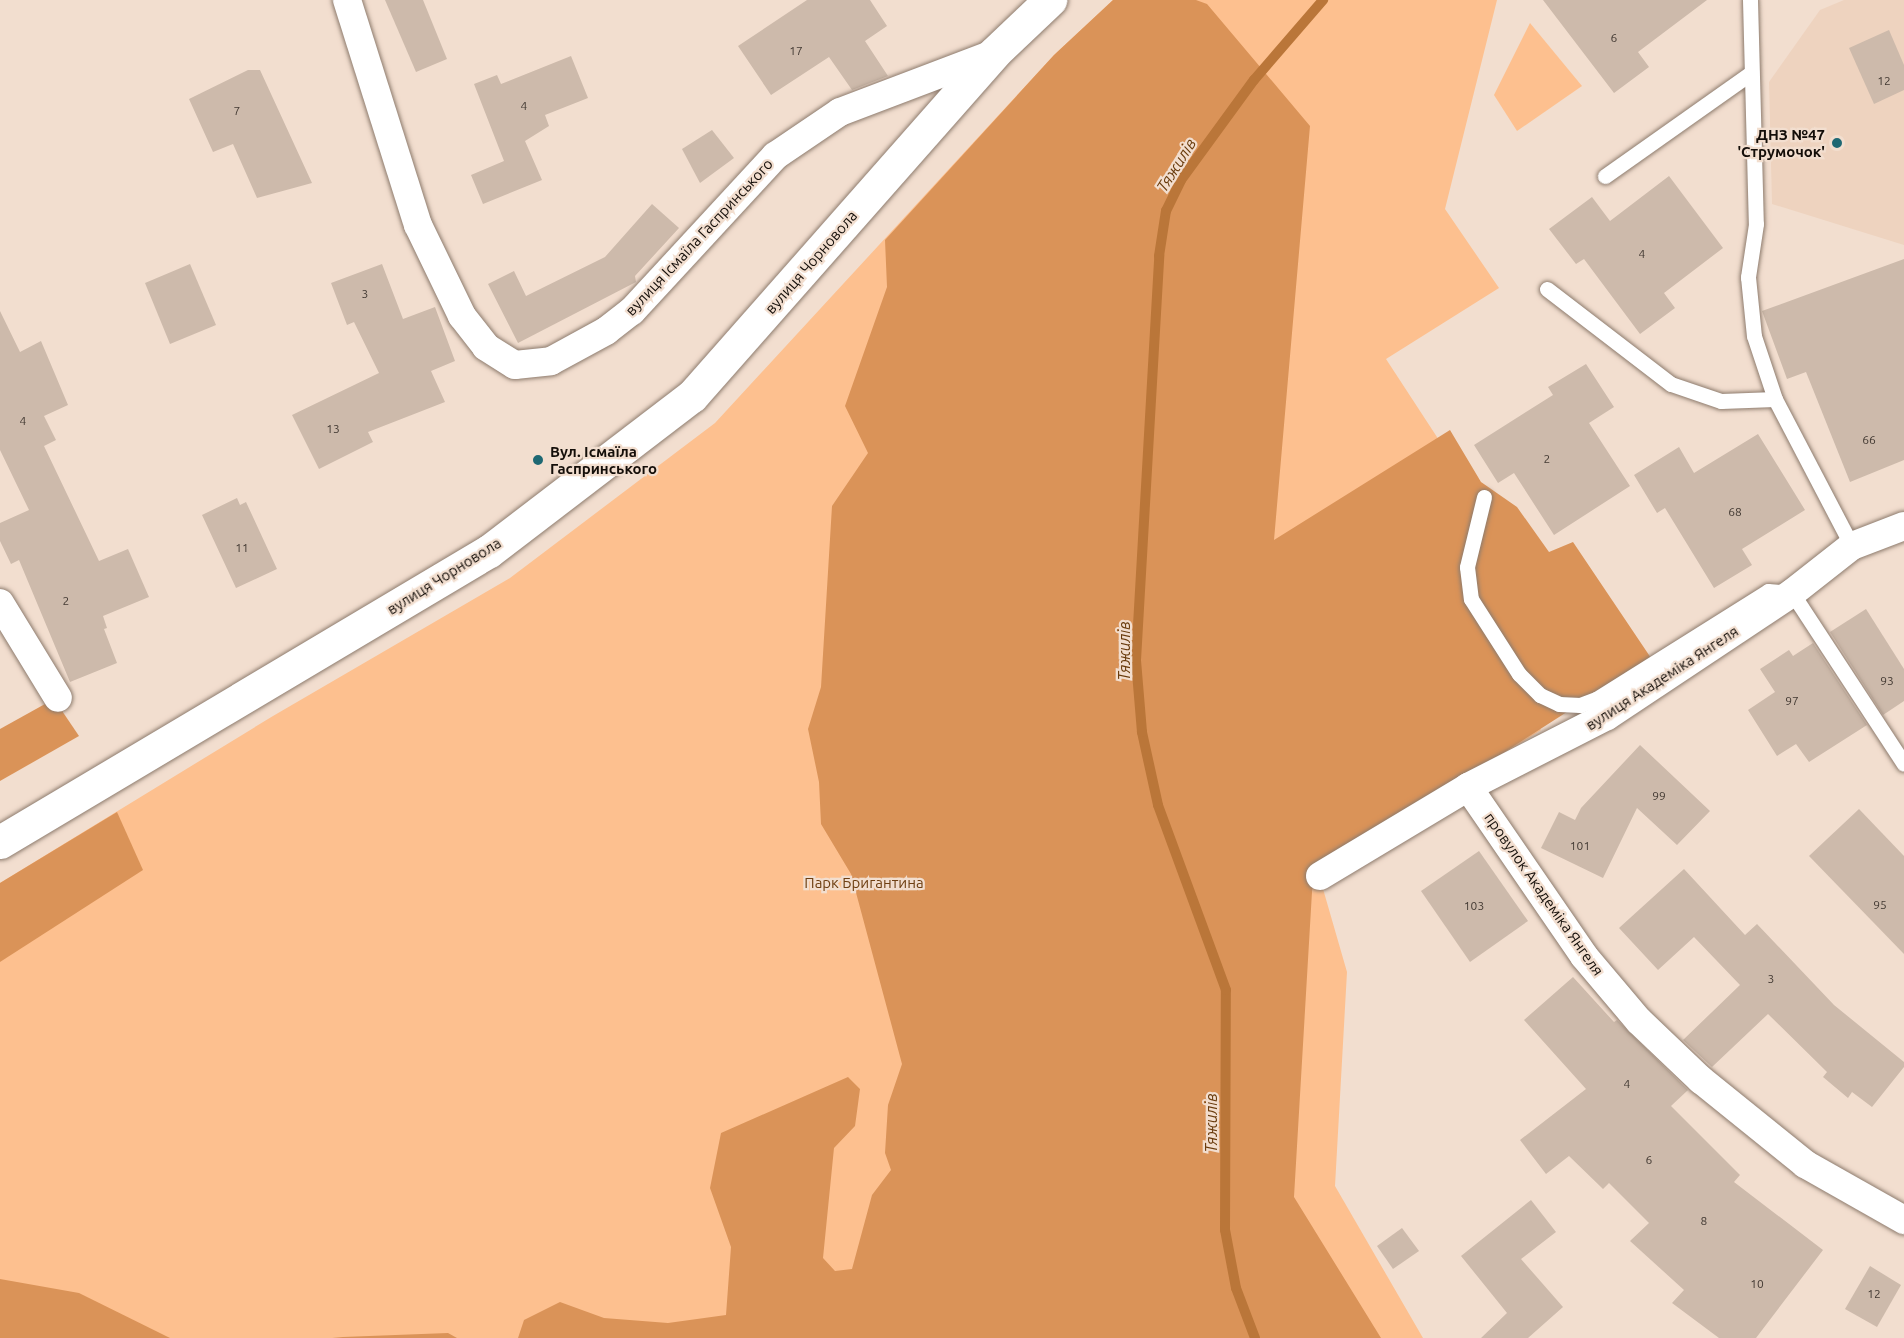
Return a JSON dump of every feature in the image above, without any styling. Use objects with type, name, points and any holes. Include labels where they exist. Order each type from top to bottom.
[{"type":"main road","name":"вулиця Чорновола","points":[[0,842],[489,551],[692,396],[993,54],[1050,0]]},
{"type":"street","name":"вулиця Ісмаїла Гаспринського","points":[[347,0],[418,225],[462,316],[486,347],[515,365],[551,361],[606,332],[632,311],[774,156],[840,112],[993,54]]},
{"type":"street","name":"вулиця Академіка Янгеля","points":[[1320,876],[1468,787],[1607,716],[1792,593],[1852,546],[1904,526]]},
{"type":"street","points":[[0,603],[58,698]]},
{"type":"street","name":"провулок Академіка Янгеля","points":[[1468,787],[1584,956],[1639,1021],[1701,1080],[1805,1164],[1904,1220]]},
{"type":"lane","points":[[1750,0],[1756,224],[1748,277],[1754,336],[1775,399],[1852,546]]},
{"type":"lane","points":[[1605,176],[1751,73]]},
{"type":"lane","points":[[1547,289],[1671,384],[1721,401],[1775,399]]},
{"type":"lane","points":[[1484,497],[1472,533],[1467,567],[1471,599],[1519,674],[1540,695],[1559,704],[1580,705],[1596,699],[1768,591],[1792,593],[1904,764]]},
{"type":"shaded area","name":"ДНЗ №47 'Струмочок'","points":[[1844,0],[1904,0],[1904,245],[1772,204],[1769,82],[1820,10]]},
{"type":"green space","name":"Парк Бригантина","points":[[1113,0],[1497,0],[1445,209],[1499,288],[1386,359],[1469,486],[1402,533],[1541,730],[1319,875],[1347,972],[1335,1186],[1423,1338],[0,1338],[0,883],[273,716],[510,578],[715,423],[1054,55]]},
{"type":"green space","points":[[1113,0],[1196,0],[1207,4],[1310,126],[1274,540],[1450,430],[1481,482],[1517,507],[1549,552],[1573,542],[1651,658],[1313,875],[1294,1197],[1381,1338],[518,1338],[524,1320],[560,1302],[604,1318],[668,1323],[726,1315],[731,1247],[710,1188],[721,1133],[848,1077],[860,1089],[855,1126],[834,1148],[823,1258],[835,1271],[852,1269],[872,1195],[891,1170],[885,1153],[888,1105],[902,1064],[851,874],[821,824],[819,782],[808,729],[821,687],[832,506],[868,453],[845,406],[887,287],[885,240],[1054,55]]},
{"type":"green space","points":[[1530,23],[1582,86],[1517,131],[1494,95]]},
{"type":"green space","points":[[54,699],[79,736],[0,781],[0,729]]},
{"type":"green space","points":[[117,812],[143,870],[0,962],[0,883]]},
{"type":"green space","points":[[0,1279],[79,1293],[170,1338],[0,1338]]},
{"type":"green space","points":[[448,1333],[457,1338],[332,1338],[343,1337]]},
{"type":"building","points":[[385,0],[423,0],[447,59],[416,72]]},
{"type":"building","points":[[807,0],[870,0],[887,26],[865,41],[888,76],[852,90],[829,57],[771,95],[738,46]]},
{"type":"building","points":[[1543,0],[1707,0],[1638,52],[1649,67],[1614,93]]},
{"type":"building","points":[[1889,30],[1904,65],[1904,90],[1874,104],[1849,48]]},
{"type":"building","points":[[571,56],[588,98],[545,115],[549,126],[525,141],[542,180],[483,204],[471,175],[504,161],[474,84],[497,75],[501,84]]},
{"type":"building","points":[[248,70],[260,70],[312,183],[257,198],[233,144],[213,152],[189,99]]},
{"type":"building","points":[[712,130],[734,158],[700,183],[682,149]]},
{"type":"building","points":[[1669,176],[1723,248],[1664,293],[1675,308],[1640,334],[1584,259],[1576,264],[1549,229],[1592,197],[1610,221]]},
{"type":"building","points":[[652,204],[679,228],[635,276],[636,282],[518,343],[488,284],[514,271],[526,296],[605,257]]},
{"type":"building","points":[[1904,259],[1904,460],[1850,482],[1806,372],[1787,379],[1762,311]]},
{"type":"building","points":[[190,264],[216,325],[170,344],[145,283]]},
{"type":"building","points":[[382,264],[403,319],[435,307],[455,361],[431,371],[445,402],[368,432],[373,442],[319,469],[292,415],[379,373],[354,322],[347,325],[331,283]]},
{"type":"building","points":[[0,311],[20,352],[41,341],[68,405],[44,416],[56,440],[44,446],[99,561],[128,549],[149,597],[103,616],[107,628],[104,629],[117,663],[70,682],[19,560],[11,564],[0,541],[0,523],[29,510],[0,450]]},
{"type":"building","points":[[1586,364],[1614,407],[1589,423],[1630,486],[1554,535],[1514,473],[1498,483],[1474,445],[1553,395],[1548,387]]},
{"type":"building","points":[[1758,434],[1805,510],[1742,549],[1752,565],[1714,588],[1665,508],[1657,513],[1634,475],[1679,447],[1694,473]]},
{"type":"building","points":[[237,498],[240,505],[246,502],[277,569],[236,588],[202,515]]},
{"type":"building","points":[[1866,609],[1904,669],[1904,701],[1883,715],[1830,632]]},
{"type":"building","points":[[1813,643],[1867,725],[1809,762],[1796,744],[1777,756],[1748,710],[1775,692],[1760,669],[1789,650],[1793,656]]},
{"type":"building","points":[[1640,745],[1710,811],[1677,845],[1637,808],[1603,878],[1541,848],[1559,812],[1575,820],[1581,808]]},
{"type":"building","points":[[1859,809],[1904,856],[1904,954],[1809,856]]},
{"type":"building","points":[[1479,851],[1528,921],[1470,962],[1421,891]]},
{"type":"building","points":[[1684,869],[1745,935],[1757,924],[1834,1005],[1904,1062],[1904,1067],[1872,1107],[1852,1092],[1848,1098],[1823,1077],[1827,1072],[1768,1014],[1712,1067],[1683,1040],[1740,985],[1694,937],[1658,970],[1619,928]]},
{"type":"building","points":[[1573,977],[1614,1022],[1617,1020],[1688,1090],[1671,1106],[1740,1175],[1734,1182],[1823,1250],[1756,1338],[1719,1338],[1672,1303],[1684,1290],[1630,1241],[1649,1223],[1609,1183],[1603,1189],[1569,1156],[1546,1174],[1520,1140],[1586,1089],[1524,1020]]},
{"type":"building","points":[[1531,1200],[1556,1232],[1521,1259],[1563,1307],[1528,1338],[1481,1338],[1507,1313],[1461,1256]]},
{"type":"building","points":[[1402,1228],[1419,1251],[1393,1269],[1377,1246]]},
{"type":"building","points":[[1870,1266],[1901,1285],[1877,1327],[1845,1309]]},
{"type":"waterway","name":"Тяжилів","points":[[1255,1338],[1236,1288],[1225,1230],[1226,990],[1158,805],[1142,732],[1136,660],[1159,256],[1166,211],[1181,180],[1254,80],[1323,0]]},
{"type":"place","name":"ДНЗ №47 'Струмочок'","points":[[1837,143]]},
{"type":"place","name":"Вул. Ісмаїла Гаспринського","points":[[538,460]]}]
